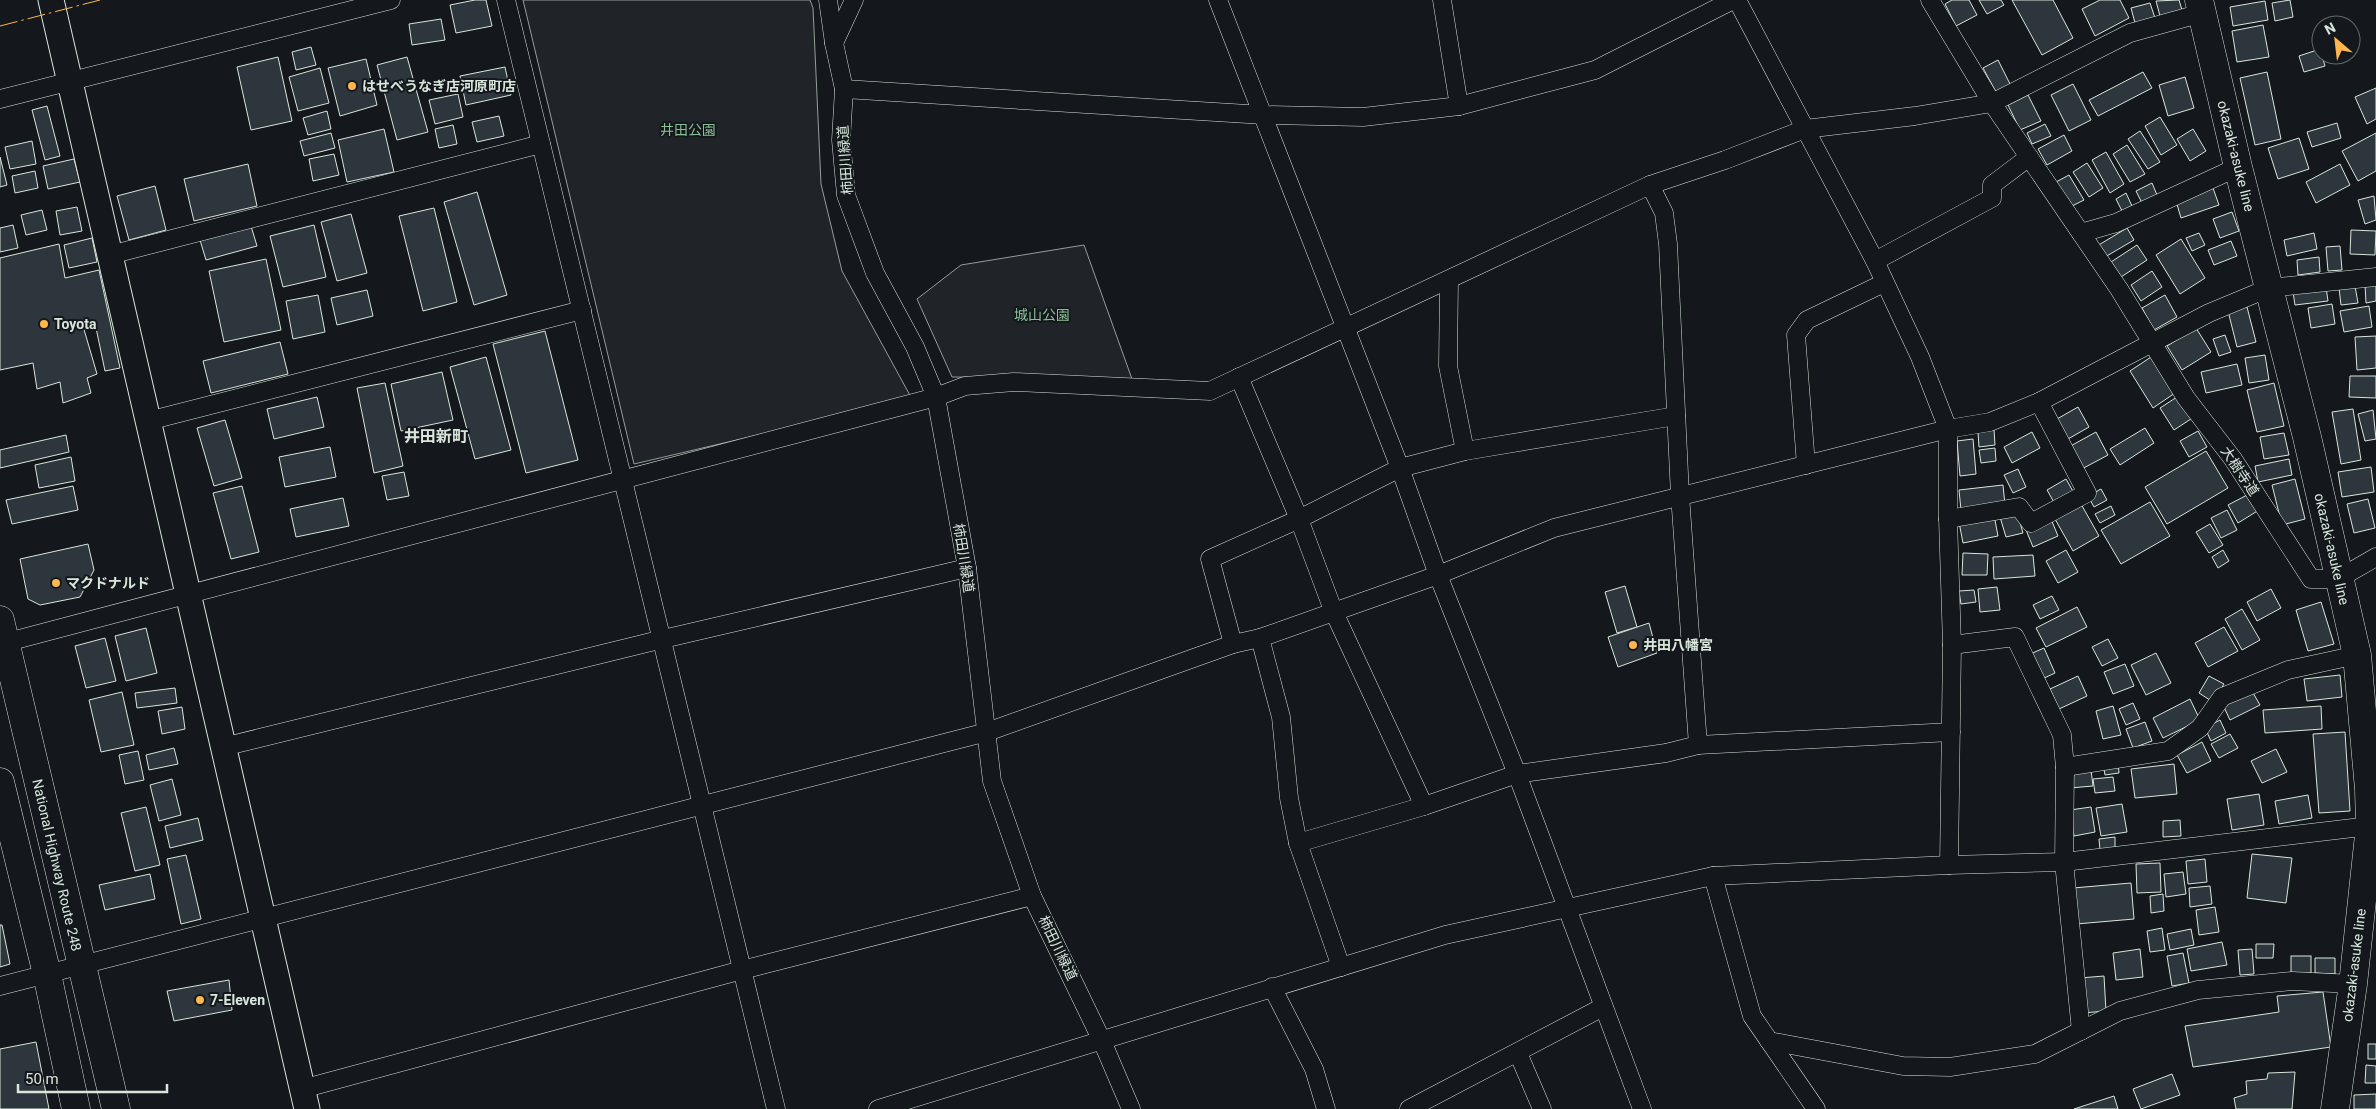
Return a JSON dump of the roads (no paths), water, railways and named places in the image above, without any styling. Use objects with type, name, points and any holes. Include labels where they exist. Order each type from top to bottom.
[{"type":"main road","name":"okazaki-asuke line","points":[[2201,7],[2238,167],[2307,437],[2338,579],[2358,655],[2373,790],[2353,984],[2335,1109]]},
{"type":"main road","name":"National Highway Route 248","points":[[2,636],[116,1109]]},
{"type":"main road","points":[[0,782],[47,974],[76,1109]]},
{"type":"street","points":[[51,0],[305,1099],[742,970],[1032,896]]},
{"type":"street","points":[[0,99],[391,0]]},
{"type":"street","points":[[506,0],[776,1109]]},
{"type":"street","name":"柿田川緑道","points":[[828,0],[834,43],[844,89],[841,140],[846,195],[875,273],[915,347],[936,397],[967,568],[988,732],[992,781],[1032,896],[1102,1041],[1131,1109]]},
{"type":"street","points":[[834,43],[854,0]]},
{"type":"street","points":[[1218,0],[1400,468],[1438,575],[1518,774],[1565,907],[1642,1109]]},
{"type":"street","points":[[1442,0],[1459,106]]},
{"type":"street","points":[[844,89],[1264,116],[1363,117],[1459,106],[1595,70],[1733,0]]},
{"type":"street","points":[[1737,0],[1875,261],[1920,357],[1948,430],[1948,518],[1952,646],[1948,865]]},
{"type":"street","points":[[1930,0],[1992,103],[2153,343]]},
{"type":"street","points":[[2,636],[188,594],[936,397],[965,386],[1014,382],[1210,391],[1449,280],[1535,237],[1650,185],[1726,160],[1805,129],[1915,116],[1992,103],[2130,33],[2201,7]]},
{"type":"street","points":[[110,255],[541,144]]},
{"type":"street","points":[[1875,261],[1992,198],[1992,185],[2029,157]]},
{"type":"street","points":[[2081,233],[2116,222],[2238,167]]},
{"type":"street","points":[[1650,185],[1664,213],[1668,244],[1680,495],[1698,745]]},
{"type":"street","points":[[0,986],[988,732],[1233,644],[1260,638],[1333,610],[1438,575],[1554,528],[1680,495],[1948,430],[1990,422],[2039,402],[2209,313],[2269,288],[2376,277]]},
{"type":"street","points":[[1449,280],[1448,366],[1465,451]]},
{"type":"street","points":[[1806,465],[1796,335],[1807,320],[1884,283]]},
{"type":"street","points":[[148,421],[582,310]]},
{"type":"street","name":"大樹寺道","points":[[2153,343],[2186,398],[2233,459],[2311,579],[2338,579]]},
{"type":"street","points":[[1239,377],[1299,519],[1333,610],[1424,806]]},
{"type":"street","points":[[1948,518],[2019,507],[2031,523],[2087,493],[2039,402]]},
{"type":"street","points":[[1233,644],[1210,558],[1299,519],[1400,468],[1465,451],[1676,416]]},
{"type":"street","points":[[2338,579],[2375,552]]},
{"type":"street","points":[[223,747],[663,639],[967,568]]},
{"type":"street","points":[[1952,646],[2015,637],[2062,735],[2065,767],[2064,862],[2081,1031]]},
{"type":"street","points":[[1260,638],[1281,717],[1289,798],[1298,843],[1341,967]]},
{"type":"street","points":[[2065,767],[2168,751],[2200,728],[2222,697],[2288,670],[2358,655]]},
{"type":"street","points":[[1298,843],[1424,806],[1518,774],[1666,753],[1698,745],[1951,732]]},
{"type":"street","points":[[878,1109],[1445,934],[1713,876],[1948,865],[2064,862],[2370,826]]},
{"type":"street","points":[[1713,876],[1752,1016],[1816,1109]]},
{"type":"street","points":[[1769,1041],[1903,1066],[1950,1068],[2035,1054],[2120,1012],[2198,990],[2292,980],[2353,984]]},
{"type":"street","points":[[1272,987],[1314,1069],[1326,1109]]},
{"type":"street","points":[[1409,1109],[1603,1007]]},
{"type":"street","points":[[1518,1053],[1542,1109]]},
{"type":"place","name":"はせべうなぎ店河原町店","points":[[352,86]]},
{"type":"place","name":"Toyota","points":[[44,324]]},
{"type":"place","name":"マクドナルド","points":[[56,583]]},
{"type":"place","name":"井田八幡宮","points":[[1633,645]]},
{"type":"place","name":"7-Eleven","points":[[200,1000]]},
{"type":"district","name":"井田新町","points":[[436,436]]},
{"type":"park label","name":"井田公園","points":[[688,130]]},
{"type":"park label","name":"城山公園","points":[[1042,315]]}]
